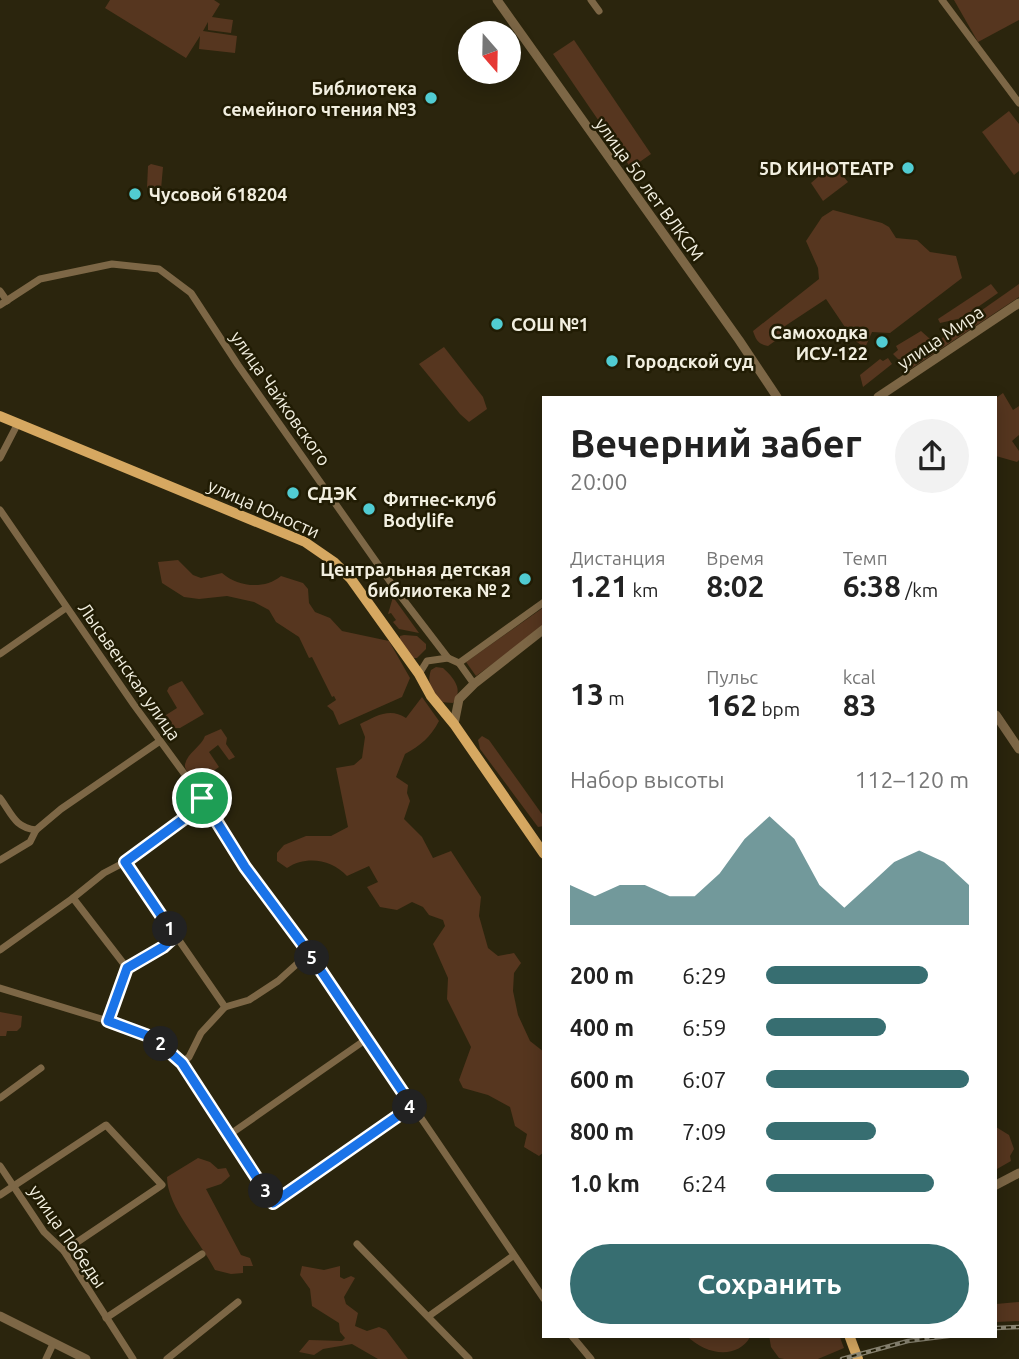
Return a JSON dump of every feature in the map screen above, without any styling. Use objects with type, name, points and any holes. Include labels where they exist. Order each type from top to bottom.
[{"type":"main road","name":"улица Юности","points":[[0,416],[304,542],[334,562],[351,579],[542,851]]},
{"type":"main road","points":[[850,1338],[858,1359]]},
{"type":"street","name":"улица 50 лет ВЛКСМ","points":[[497,0],[776,396]]},
{"type":"street","points":[[591,0],[599,11]]},
{"type":"street","points":[[942,0],[1019,103]]},
{"type":"street","name":"улица Чайковского","points":[[3,303],[40,279],[112,264],[159,269],[186,289],[396,590],[448,658],[459,663]]},
{"type":"street","points":[[0,291],[3,303]]},
{"type":"street","name":"улица Мира","points":[[880,396],[1019,303]]},
{"type":"street","points":[[0,458],[18,425]]},
{"type":"street","name":"Лысьвенская улица","points":[[0,510],[66,608],[202,798],[245,867],[368,1038],[542,1296]]},
{"type":"street","points":[[474,684],[459,663],[542,603]]},
{"type":"street","points":[[0,654],[66,608]]},
{"type":"street","points":[[454,724],[458,699],[542,631]]},
{"type":"street","points":[[419,674],[428,661],[448,658]]},
{"type":"street","points":[[997,716],[1019,749]]},
{"type":"street","points":[[0,860],[30,842],[36,830],[61,809],[160,741]]},
{"type":"street","points":[[0,797],[16,823],[36,830]]},
{"type":"street","points":[[0,950],[193,812],[202,798]]},
{"type":"street","points":[[125,862],[225,1007]]},
{"type":"street","points":[[74,898],[127,968]]},
{"type":"street","points":[[108,1021],[127,968],[163,947],[175,936]]},
{"type":"street","points":[[182,1063],[189,1058],[201,1033],[225,1007],[258,994],[278,981],[309,953]]},
{"type":"street","points":[[0,988],[154,1038],[182,1063],[273,1203],[412,1106]]},
{"type":"street","points":[[229,1135],[368,1038]]},
{"type":"street","points":[[0,1098],[41,1068]]},
{"type":"street","points":[[0,1195],[106,1125],[162,1185],[64,1251]]},
{"type":"street","name":"улица Победы","points":[[0,1166],[44,1232],[64,1251],[133,1359]]},
{"type":"street","points":[[997,1184],[1019,1173]]},
{"type":"street","points":[[357,1244],[469,1359]]},
{"type":"street","points":[[106,1318],[202,1254]]},
{"type":"street","points":[[429,1316],[513,1256]]},
{"type":"street","points":[[167,1359],[238,1302]]},
{"type":"street","points":[[0,1316],[86,1359]]},
{"type":"street","points":[[573,1338],[590,1359]]},
{"type":"street","points":[[46,1359],[53,1344]]},
{"type":"shaded area","points":[[110,0],[214,0],[220,4],[212,17],[233,20],[231,33],[208,30],[208,22],[203,31],[237,36],[235,53],[199,49],[200,36],[186,58],[105,8]]},
{"type":"shaded area","points":[[954,0],[1019,0],[1019,20],[978,42]]},
{"type":"shaded area","points":[[574,40],[651,154],[631,168],[553,54]]},
{"type":"shaded area","points":[[1009,111],[1019,124],[1019,171],[1014,175],[982,132]]},
{"type":"shaded area","points":[[151,164],[163,167],[159,191],[147,188],[148,166]]},
{"type":"shaded area","points":[[833,164],[848,182],[823,201],[811,183]]},
{"type":"shaded area","points":[[833,210],[882,223],[889,227],[896,238],[917,240],[930,252],[956,256],[962,278],[890,333],[872,332],[865,348],[853,339],[826,299],[779,330],[782,336],[768,346],[762,344],[753,331],[819,279],[818,268],[806,241],[822,217]]},
{"type":"shaded area","points":[[991,284],[998,293],[962,318],[940,323],[938,319]]},
{"type":"shaded area","points":[[1019,284],[1019,297],[906,372],[902,366]]},
{"type":"shaded area","points":[[921,331],[930,339],[899,360],[893,354],[898,350],[896,346]]},
{"type":"shaded area","points":[[444,347],[483,397],[487,409],[469,422],[419,364]]},
{"type":"shaded area","points":[[888,358],[892,364],[863,387],[860,375],[880,359],[883,361]]},
{"type":"shaded area","points":[[1003,393],[1013,410],[1019,406],[1019,435],[1012,441],[1019,451],[1017,462],[997,456],[997,397]]},
{"type":"shaded area","points":[[178,560],[193,575],[201,578],[222,573],[228,578],[251,585],[267,583],[281,576],[303,583],[308,589],[309,603],[315,612],[330,618],[342,631],[389,641],[410,678],[402,697],[339,725],[333,711],[327,706],[336,700],[299,637],[276,622],[269,610],[254,602],[227,596],[199,599],[184,597],[162,583],[158,562]]},
{"type":"shaded area","points":[[393,597],[419,633],[399,629],[393,622],[396,620],[391,613],[388,614]]},
{"type":"shaded area","points":[[542,608],[542,628],[476,676],[466,662]]},
{"type":"shaded area","points":[[400,636],[417,636],[426,644],[426,649],[417,658],[412,658],[400,640]]},
{"type":"shaded area","points":[[436,667],[443,668],[456,684],[458,693],[453,703],[440,702],[431,687],[431,670]]},
{"type":"shaded area","points":[[182,681],[204,714],[180,728],[174,728],[169,724],[166,715],[177,708],[167,691],[169,687]]},
{"type":"shaded area","points":[[422,697],[439,721],[425,740],[405,754],[396,777],[408,785],[410,801],[404,819],[422,837],[433,858],[451,851],[481,897],[479,916],[488,948],[498,956],[514,953],[521,963],[514,973],[513,991],[518,1015],[530,1041],[542,1050],[542,1154],[539,1156],[524,1147],[527,1134],[515,1126],[510,1107],[488,1095],[463,1088],[459,1080],[471,1047],[447,999],[448,978],[433,944],[445,926],[443,920],[429,915],[423,907],[412,902],[397,910],[380,907],[367,887],[378,882],[369,866],[347,876],[334,866],[319,861],[303,862],[287,868],[277,861],[277,853],[284,845],[306,836],[331,836],[348,827],[336,768],[354,765],[362,758],[365,737],[360,724],[389,713],[406,718]]},
{"type":"shaded area","points":[[221,729],[227,738],[226,744],[235,757],[229,760],[218,745],[209,752],[219,767],[199,781],[193,780],[186,768],[186,761],[205,736]]},
{"type":"shaded area","points":[[482,736],[489,740],[542,814],[542,826],[538,827],[480,749],[478,740]]},
{"type":"shaded area","points":[[0,1012],[22,1016],[21,1027],[17,1031],[7,1031],[6,1036],[0,1036]]},
{"type":"shaded area","points":[[997,1128],[1009,1135],[1014,1149],[1010,1156],[1011,1161],[997,1169]]},
{"type":"shaded area","points":[[198,1158],[210,1162],[218,1169],[226,1168],[230,1176],[221,1184],[206,1189],[241,1255],[250,1258],[253,1266],[243,1266],[243,1273],[231,1274],[215,1270],[178,1212],[168,1188],[167,1177]]},
{"type":"shaded area","points":[[302,1266],[324,1270],[340,1266],[340,1277],[355,1278],[344,1297],[346,1304],[358,1313],[355,1326],[367,1331],[379,1327],[386,1330],[408,1359],[378,1359],[352,1344],[323,1349],[314,1355],[299,1352],[309,1340],[342,1341],[345,1338],[340,1332],[339,1323],[312,1306],[310,1289],[300,1275]]},
{"type":"shaded area","points":[[1019,1302],[1019,1321],[997,1322],[997,1304]]},
{"type":"shaded area","points":[[689,1338],[749,1338],[745,1344],[730,1352],[712,1351]]},
{"type":"shaded area","points":[[770,1338],[840,1338],[844,1348],[818,1359],[784,1359],[779,1358],[771,1347]]},
{"type":"railway","points":[[997,1328],[1019,1327]]},
{"type":"railway","points":[[842,1359],[908,1341],[932,1338]]},
{"type":"place","name":"Библиотека семейного чтения №3","points":[[431,98]]},
{"type":"place","name":"5D КИНОТЕАТР","points":[[908,168]]},
{"type":"place","name":"Чусовой 618204","points":[[135,194]]},
{"type":"place","name":"СОШ №1","points":[[497,324]]},
{"type":"place","name":"Самоходка ИСУ-122","points":[[882,342]]},
{"type":"place","name":"Городской суд","points":[[612,361]]},
{"type":"place","name":"СДЭК","points":[[293,493]]},
{"type":"place","name":"Фитнес-клуб Bodylife","points":[[369,509]]},
{"type":"place","name":"Центральная детская библиотека № 2","points":[[525,579]]},
{"type":"route","points":[[202,798],[245,867],[309,953],[412,1106],[273,1203],[182,1063],[154,1038],[108,1021],[127,968],[163,947],[175,936],[125,862],[193,812],[202,798]]}]
